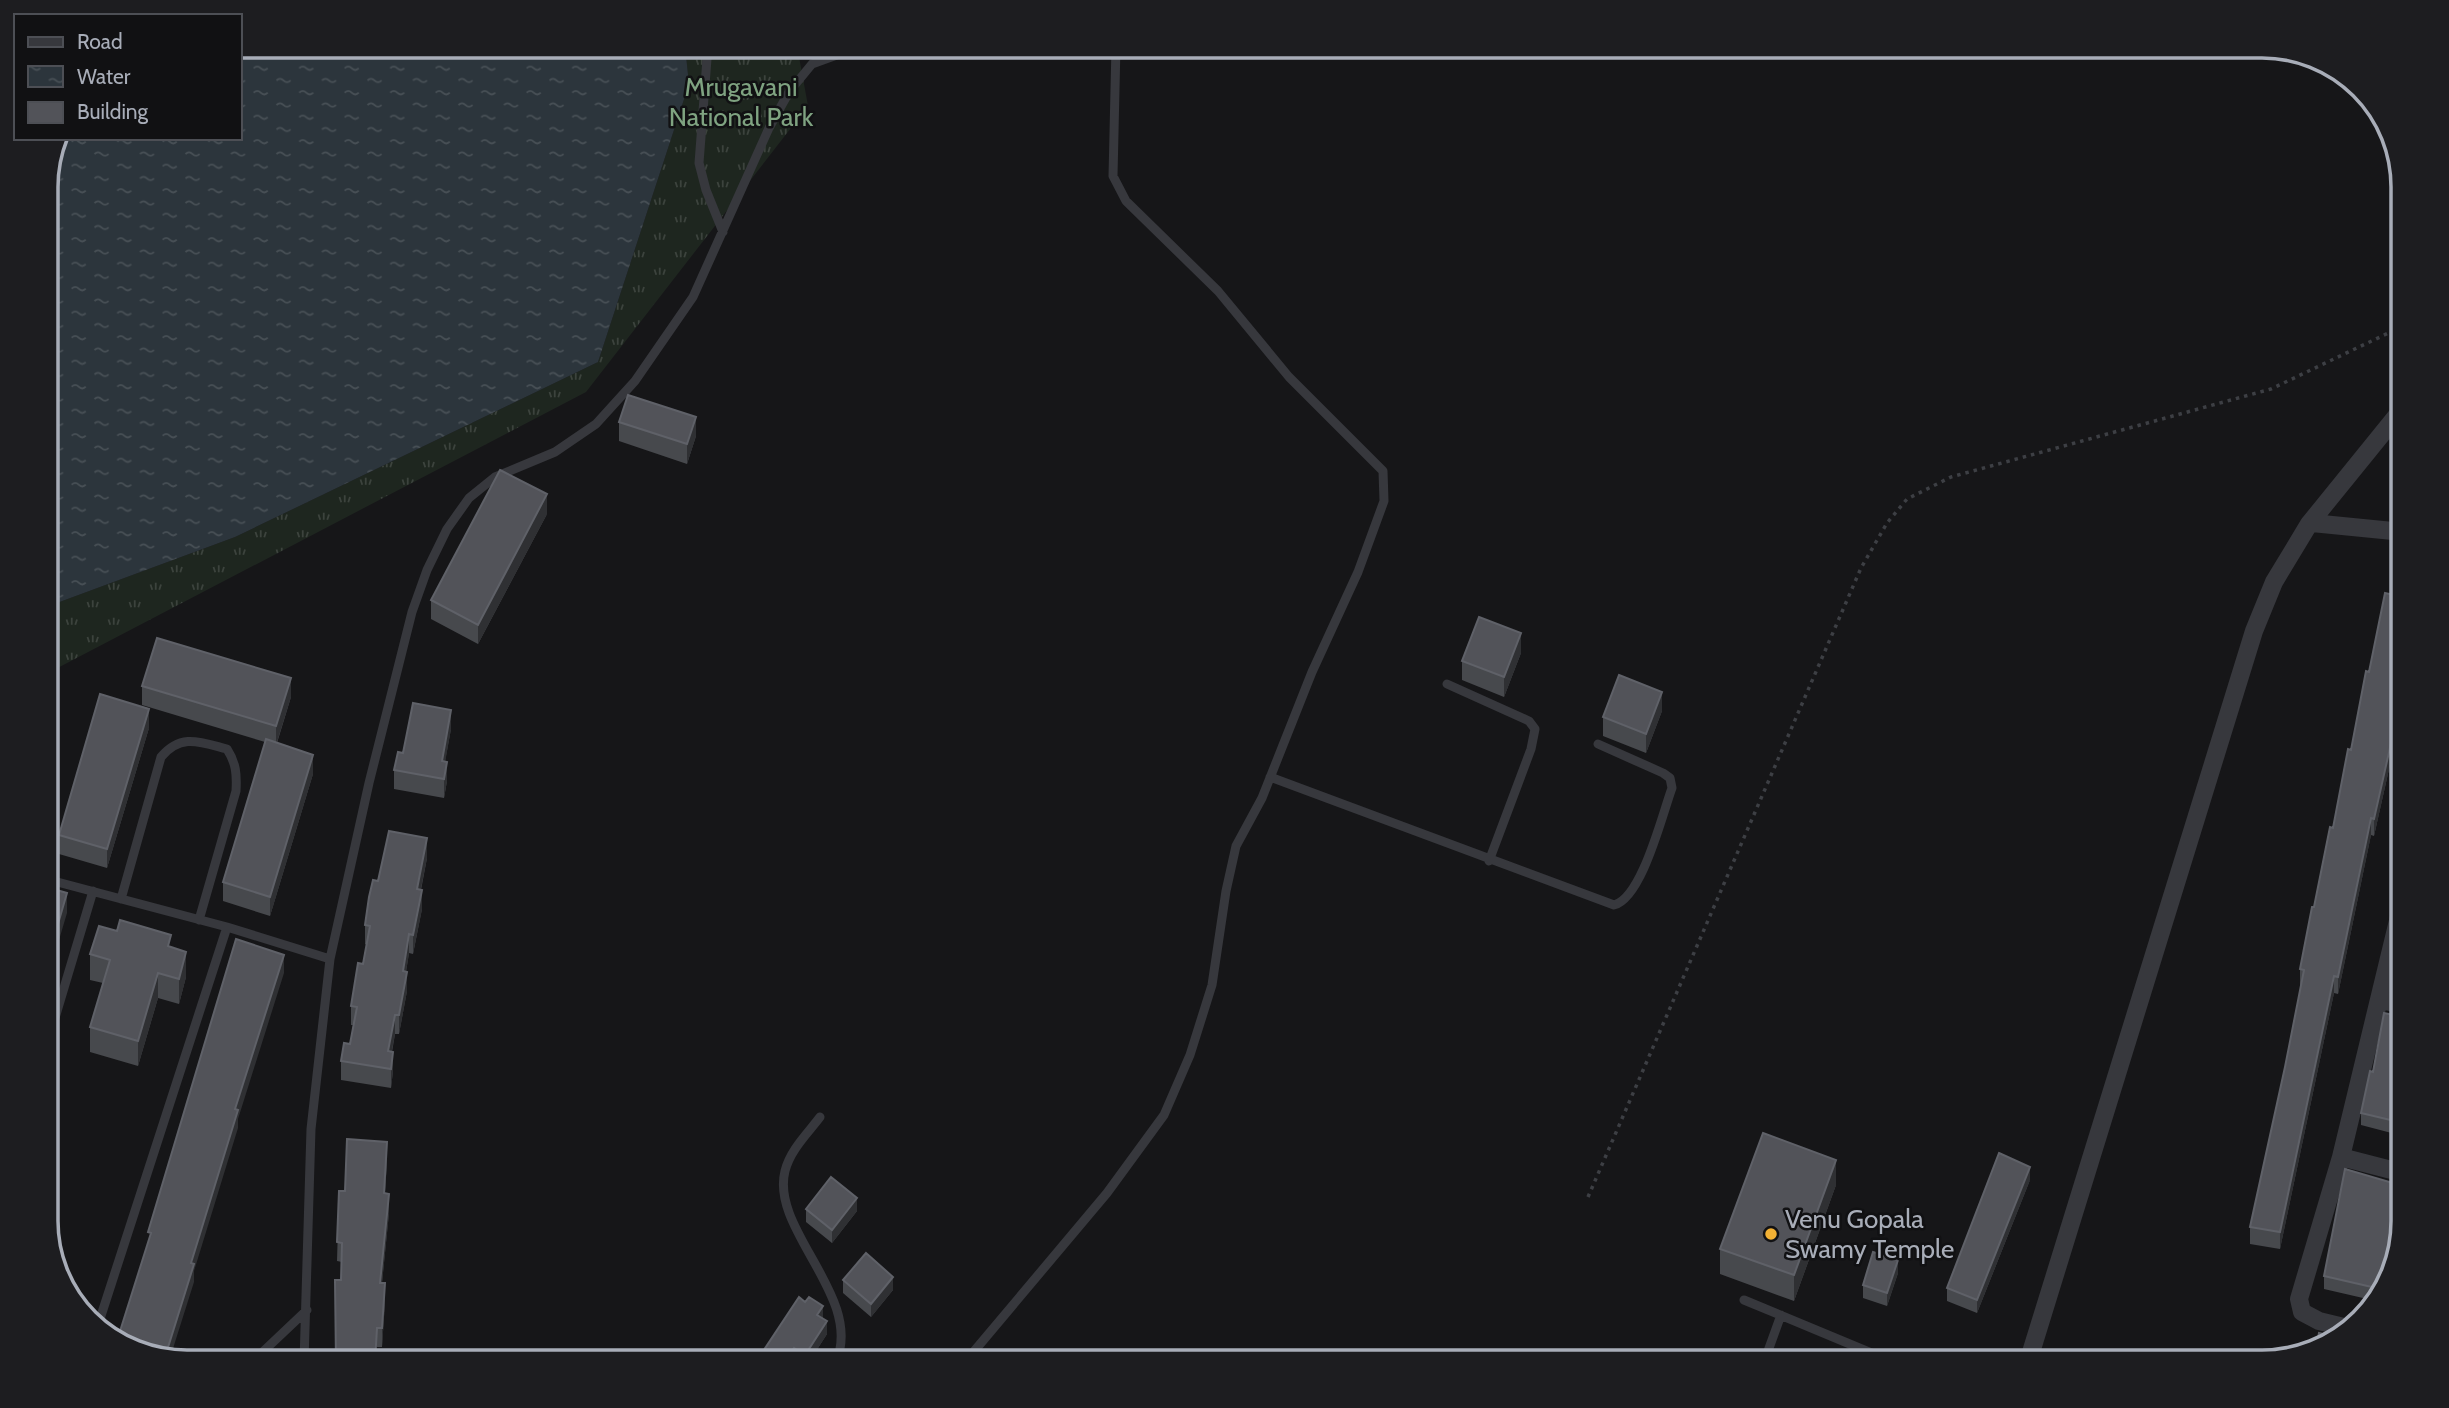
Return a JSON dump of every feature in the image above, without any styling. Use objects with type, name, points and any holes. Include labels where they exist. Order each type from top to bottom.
[{"type":"street","points":[[2032,1350],[2254,632],[2274,582],[2312,523],[2391,423]]},
{"type":"street","points":[[2312,523],[2391,531]]},
{"type":"street","points":[[2339,1325],[2309,1317],[2302,1312],[2299,1299],[2341,1157],[2391,955]]},
{"type":"street","points":[[2381,1000],[2391,1002]]},
{"type":"street","points":[[2341,1157],[2391,1170]]},
{"type":"lane","points":[[707,58],[699,163],[706,190],[723,232]]},
{"type":"lane","points":[[305,1350],[311,1129],[330,959],[412,612],[427,570],[447,529],[470,498],[495,477],[555,452],[596,424],[635,381],[693,297],[769,128],[789,92],[812,64],[828,58]]},
{"type":"lane","points":[[976,1350],[1107,1193],[1164,1115],[1190,1055],[1212,985],[1226,891],[1236,846],[1270,777],[1312,672],[1362,560],[1384,501],[1384,471],[1289,377],[1218,291],[1126,201],[1113,176],[1116,58]]},
{"type":"lane","points":[[1447,684],[1529,721],[1535,729],[1531,749],[1489,861]]},
{"type":"lane","points":[[121,899],[161,757],[171,745],[193,740],[227,749],[235,762],[237,776],[236,791],[198,919]]},
{"type":"lane","points":[[1270,777],[1489,861],[1614,905],[1623,903],[1631,896],[1672,788],[1670,778],[1663,773],[1598,744]]},
{"type":"lane","points":[[58,882],[227,927],[330,959]]},
{"type":"lane","points":[[58,1008],[93,891]]},
{"type":"lane","points":[[101,1317],[227,927]]},
{"type":"lane","points":[[820,1117],[791,1156],[784,1173],[788,1209],[842,1320],[841,1350]]},
{"type":"lane","points":[[1744,1300],[1863,1350]]},
{"type":"lane","points":[[266,1350],[307,1310]]},
{"type":"lane","points":[[1769,1350],[1781,1315]]},
{"type":"path","points":[[1588,1197],[1861,568],[1887,523],[1907,499],[1951,477],[2271,389],[2391,332]]},
{"type":"green space","name":"Mrugavani National Park","points":[[686,58],[799,58],[808,106],[586,392],[58,668],[58,603],[235,537],[598,362],[689,84]]},
{"type":"water","points":[[242,58],[686,58],[689,84],[598,362],[235,537],[58,603],[58,179],[67,140],[242,140]]},
{"type":"building","points":[[628,395],[696,417],[687,444],[619,422]]},
{"type":"building","points":[[500,470],[547,494],[478,625],[431,600]]},
{"type":"building","points":[[2385,593],[2391,594],[2391,743],[2374,819],[2371,818],[2338,977],[2334,976],[2280,1232],[2250,1227],[2304,970],[2300,969],[2312,907],[2330,827],[2333,828],[2348,749],[2351,750],[2366,671],[2369,672]]},
{"type":"building","points":[[1479,617],[1521,633],[1504,677],[1462,661]]},
{"type":"building","points":[[157,638],[291,678],[276,726],[142,686]]},
{"type":"building","points":[[1619,675],[1662,692],[1646,734],[1603,717]]},
{"type":"building","points":[[100,694],[149,709],[107,849],[59,835]]},
{"type":"building","points":[[413,703],[451,710],[442,761],[447,762],[444,779],[394,770],[398,752],[403,753]]},
{"type":"building","points":[[266,739],[313,755],[270,897],[223,882]]},
{"type":"building","points":[[389,831],[427,838],[417,889],[422,890],[413,935],[409,934],[403,971],[407,972],[399,1015],[395,1015],[388,1051],[393,1052],[391,1069],[341,1061],[344,1043],[350,1044],[357,1007],[351,1006],[358,963],[363,964],[370,926],[365,925],[369,897],[373,880],[378,881]]},
{"type":"building","points":[[58,890],[67,893],[58,924]]},
{"type":"building","points":[[120,920],[171,935],[168,946],[186,952],[179,979],[158,973],[138,1041],[90,1027],[110,960],[90,954],[99,926],[117,931]]},
{"type":"building","points":[[236,939],[284,955],[235,1109],[238,1110],[168,1349],[154,1346],[120,1332],[151,1233],[148,1232]]},
{"type":"building","points":[[2384,1013],[2391,1014],[2391,1120],[2361,1113],[2370,1071],[2373,1072]]},
{"type":"building","points":[[1763,1133],[1836,1160],[1794,1275],[1720,1249]]},
{"type":"building","points":[[347,1139],[387,1142],[384,1193],[389,1194],[380,1283],[385,1283],[382,1328],[377,1328],[376,1350],[336,1350],[335,1280],[341,1280],[342,1243],[337,1242],[339,1191],[345,1191]]},
{"type":"building","points":[[1999,1153],[2030,1167],[1977,1300],[1947,1288]]},
{"type":"building","points":[[2345,1169],[2391,1182],[2390,1238],[2387,1254],[2373,1287],[2324,1276]]},
{"type":"building","points":[[831,1177],[857,1198],[832,1230],[806,1209]]},
{"type":"building","points":[[1873,1252],[1898,1260],[1887,1293],[1863,1285]]},
{"type":"building","points":[[866,1253],[893,1277],[871,1304],[843,1280]]},
{"type":"building","points":[[799,1297],[805,1302],[809,1297],[823,1306],[817,1315],[827,1321],[808,1350],[764,1350]]},
{"type":"place","name":"Venu Gopala Swamy Temple","points":[[1771,1234]]}]
